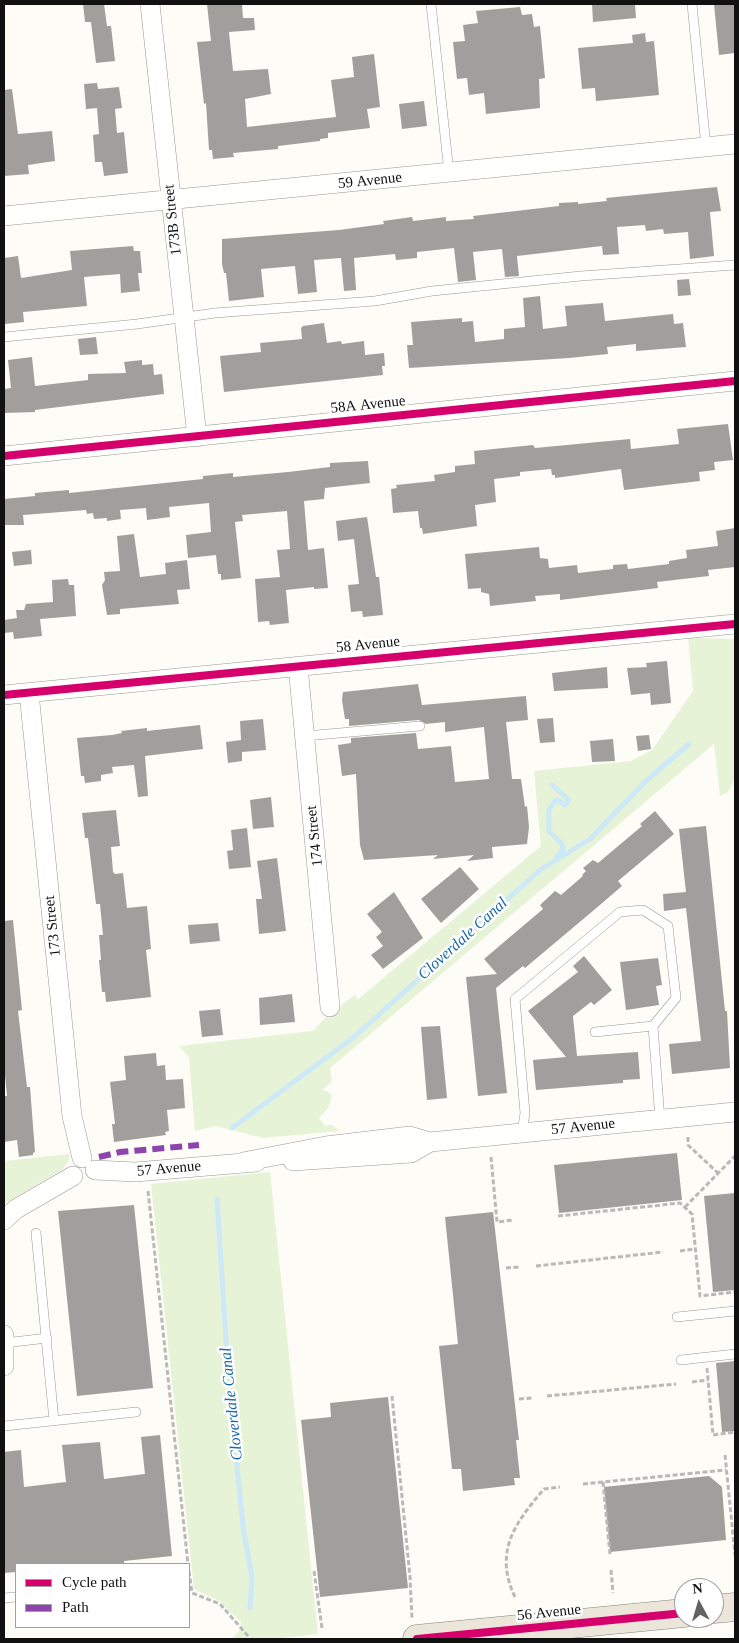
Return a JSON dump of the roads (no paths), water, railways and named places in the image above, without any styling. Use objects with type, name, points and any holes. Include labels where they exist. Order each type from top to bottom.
[{"type":"highway","name":"56 Avenue","points":[[415,1629],[674,1613]]},
{"type":"street","name":"173B Street","points":[[150,4],[197,437]]},
{"type":"street","name":"59 Avenue","points":[[4,216],[735,144]]},
{"type":"street","name":"58A Avenue","points":[[4,456],[735,381]]},
{"type":"street","name":"58 Avenue","points":[[4,695],[735,624]]},
{"type":"street","name":"174 Street","points":[[298,666],[330,1007]]},
{"type":"street","name":"173 Street","points":[[29,693],[72,1116],[89,1164]]},
{"type":"street","name":"57 Avenue","points":[[89,1164],[135,1172],[244,1162],[327,1160],[411,1153],[430,1142],[735,1112]]},
{"type":"street","points":[[4,1220],[16,1209],[73,1176],[73,1164],[89,1164]]},
{"type":"street","points":[[4,1339],[4,1366]]},
{"type":"lane","points":[[431,4],[449,173]]},
{"type":"lane","points":[[692,4],[706,147]]},
{"type":"lane","points":[[4,337],[137,324],[183,317],[375,301],[432,291],[581,276],[735,265]]},
{"type":"lane","points":[[305,736],[420,726]]},
{"type":"lane","points":[[522,1134],[524,1113],[515,1000],[620,912],[642,910],[668,926],[676,998],[653,1026],[660,1120]]},
{"type":"lane","points":[[595,1032],[653,1026]]},
{"type":"lane","points":[[36,1233],[54,1421]]},
{"type":"lane","points":[[677,1317],[735,1311]]},
{"type":"lane","points":[[4,1339],[47,1338]]},
{"type":"lane","points":[[681,1360],[735,1354]]},
{"type":"lane","points":[[4,1426],[136,1412]]},
{"type":"waterway","name":"Cloverdale Canal","points":[[232,1128],[354,1037],[540,870],[590,839],[647,780],[689,744]]},
{"type":"waterway","points":[[552,785],[569,800],[565,805],[558,800],[554,802],[549,810],[549,831],[562,844],[563,849],[557,857]]},
{"type":"waterway","name":"Cloverdale Canal","points":[[217,1199],[228,1371],[243,1527],[252,1577],[250,1608]]}]
